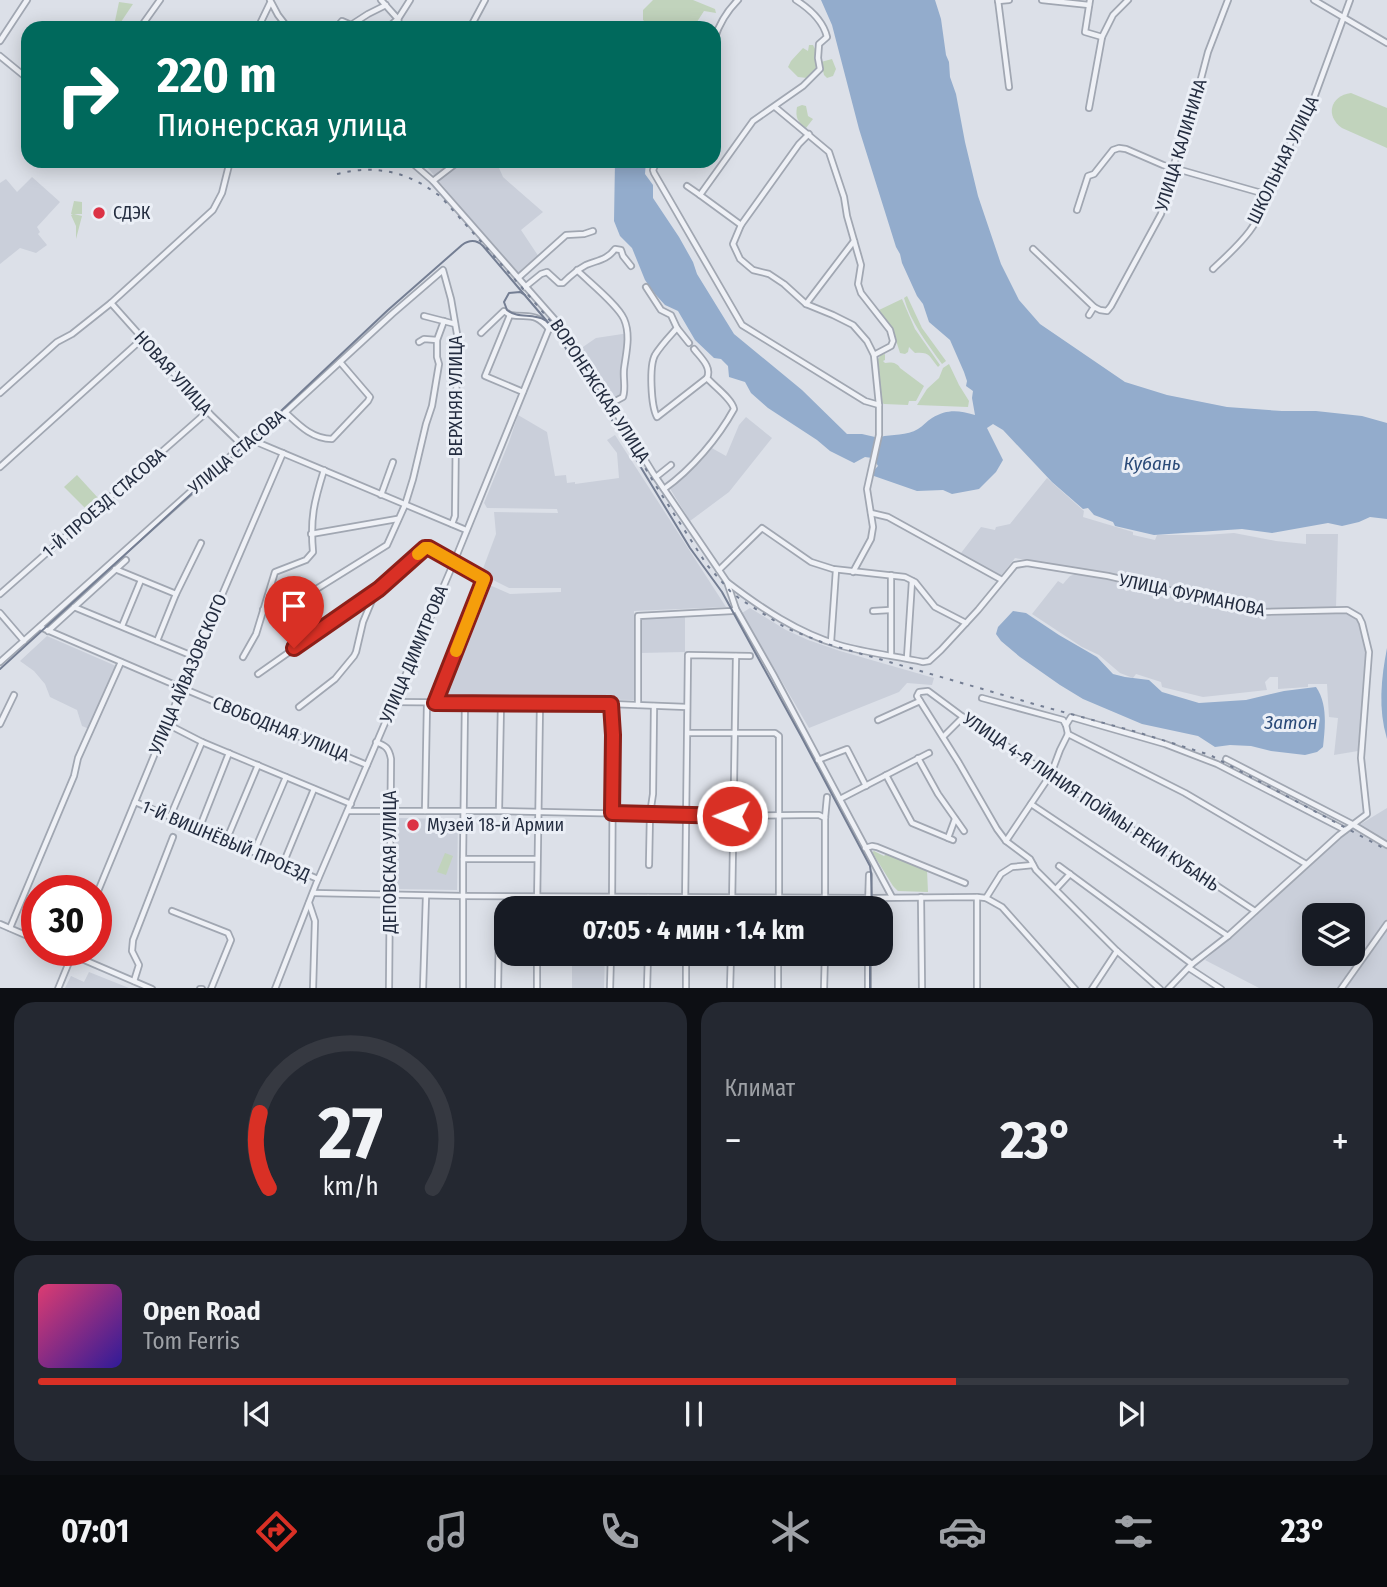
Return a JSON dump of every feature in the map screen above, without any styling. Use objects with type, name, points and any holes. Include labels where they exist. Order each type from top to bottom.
[{"type":"street","points":[[0,41],[27,0]]},
{"type":"street","points":[[144,21],[160,0]]},
{"type":"street","points":[[381,0],[398,19]]},
{"type":"street","points":[[396,21],[410,0]]},
{"type":"street","points":[[474,21],[485,0]]},
{"type":"street","points":[[721,22],[738,0]]},
{"type":"street","points":[[721,166],[753,121],[803,86],[820,69],[819,44],[827,37],[825,29],[810,8],[796,0]]},
{"type":"street","points":[[1009,0],[998,1],[1009,87]]},
{"type":"street","points":[[1042,0],[1090,3],[1085,32],[1102,37]]},
{"type":"street","points":[[1089,108],[1102,37],[1113,15],[1128,0]]},
{"type":"street","name":"УЛИЦА КАЛИНИНА","points":[[1094,307],[1107,311],[1161,214],[1208,52],[1228,0]]},
{"type":"street","points":[[1314,0],[1387,43]]},
{"type":"street","name":"ШКОЛЬНАЯ УЛИЦА","points":[[1213,269],[1253,226],[1262,209],[1265,192],[1314,98],[1350,0]]},
{"type":"street","points":[[261,21],[270,1]]},
{"type":"street","points":[[270,1],[283,21]]},
{"type":"street","points":[[357,21],[386,5]]},
{"type":"street","points":[[0,56],[21,73]]},
{"type":"street","points":[[775,107],[829,152],[844,197],[861,265],[858,284],[861,293],[890,330],[893,341],[889,348],[874,355]]},
{"type":"street","points":[[809,134],[741,225],[733,244],[740,259],[753,270],[769,274],[806,304],[853,326],[874,355],[879,435],[867,489],[873,527],[871,539],[853,572]]},
{"type":"street","points":[[1077,210],[1088,176],[1094,174],[1113,150],[1119,148],[1163,165],[1265,192]]},
{"type":"street","points":[[0,393],[57,342],[72,334],[109,305],[213,210],[222,193],[228,168]]},
{"type":"street","name":"ВОРОНЕЖСКАЯ УЛИЦА","points":[[420,168],[556,321],[573,344],[656,477],[727,582],[736,609],[891,896]]},
{"type":"street","points":[[433,181],[450,168]]},
{"type":"street","points":[[654,168],[653,173],[742,325],[865,401],[879,405]]},
{"type":"street","points":[[700,195],[719,168]]},
{"type":"street","points":[[687,186],[741,225]]},
{"type":"street","points":[[518,278],[566,235],[593,231]]},
{"type":"street","points":[[806,304],[854,241]]},
{"type":"street","points":[[526,287],[544,272],[559,284],[563,283],[577,270],[606,258],[615,249],[621,250],[631,266]]},
{"type":"street","points":[[1033,249],[1094,307],[1089,315]]},
{"type":"street","name":"ВЕРХНЯЯ УЛИЦА","points":[[443,270],[451,299],[457,351],[455,516],[452,524]]},
{"type":"street","name":"УЛИЦА СТАСОВА","points":[[0,662],[241,444],[254,442],[443,270]]},
{"type":"street","points":[[577,270],[624,319],[627,335],[623,379],[625,390],[623,397],[610,404]]},
{"type":"street","points":[[646,287],[661,310],[671,315],[689,343]]},
{"type":"street","name":"НОВАЯ УЛИЦА","points":[[109,305],[207,412],[241,444]]},
{"type":"street","points":[[481,333],[504,311],[510,316],[534,317],[549,329]]},
{"type":"street","points":[[424,316],[455,324]]},
{"type":"street","points":[[510,316],[485,376],[523,392]]},
{"type":"street","points":[[262,610],[276,609],[302,598],[387,545],[405,505],[432,406],[439,365],[437,340],[444,321]]},
{"type":"street","name":"УЛИЦА ДИМИТРОВА","points":[[275,988],[318,879],[454,562],[549,329],[556,321]]},
{"type":"street","points":[[677,328],[653,359],[651,391],[653,411],[657,417],[707,378],[708,368],[694,349]]},
{"type":"street","points":[[0,467],[142,339]]},
{"type":"street","points":[[419,342],[424,339],[437,340]]},
{"type":"street","points":[[285,412],[307,432],[332,439],[370,397],[340,362]]},
{"type":"street","points":[[664,489],[720,434],[734,409],[733,404],[707,378]]},
{"type":"street","name":"1-Й ПРОЕЗД СТАСОВА","points":[[0,594],[207,412]]},
{"type":"street","points":[[254,442],[466,530]]},
{"type":"street","name":"УЛИЦА АЙВАЗОВСКОГО","points":[[105,875],[283,453]]},
{"type":"street","points":[[381,495],[393,462]]},
{"type":"street","points":[[656,477],[671,465]]},
{"type":"street","points":[[243,657],[256,634],[275,572],[306,560],[313,552],[311,534],[314,504],[324,470]]},
{"type":"street","points":[[871,513],[888,517],[1002,580]]},
{"type":"street","points":[[311,534],[397,518]]},
{"type":"street","points":[[719,570],[762,528],[811,562],[836,570],[905,577],[912,581],[935,607],[966,623]]},
{"type":"street","points":[[157,641],[201,543]]},
{"type":"street","points":[[258,674],[373,593],[425,548],[429,548],[484,579],[435,703]]},
{"type":"street","points":[[48,631],[125,560]]},
{"type":"street","name":"УЛИЦА ФУРМАНОВА","points":[[907,658],[929,661],[966,623],[1015,565],[1027,563],[1108,576],[1263,612],[1347,610],[1359,617],[1369,652],[1361,758],[1367,814],[1306,864],[1169,988]]},
{"type":"street","points":[[115,569],[176,594]]},
{"type":"street","points":[[831,642],[836,570]]},
{"type":"street","points":[[891,575],[891,655]]},
{"type":"street","points":[[122,626],[141,580]]},
{"type":"street","points":[[727,582],[789,624],[831,642],[907,658],[912,581]]},
{"type":"street","points":[[299,707],[335,680],[354,656],[373,593]]},
{"type":"street","points":[[74,607],[195,657]]},
{"type":"street","points":[[638,705],[638,616],[736,609]]},
{"type":"street","points":[[873,611],[890,610]]},
{"type":"street","points":[[0,614],[24,641]]},
{"type":"street","name":"СВОБОДНАЯ УЛИЦА","points":[[40,627],[367,765]]},
{"type":"street","points":[[685,896],[688,655],[750,656]]},
{"type":"street","points":[[733,896],[736,656]]},
{"type":"street","points":[[10,928],[74,776],[78,758],[121,662]]},
{"type":"street","name":"УЛИЦА 4-Я ЛИНИЯ ПОЙМЫ РЕКИ КУБАНЬ","points":[[920,701],[917,696],[919,692],[928,691],[1255,911]]},
{"type":"street","points":[[0,724],[14,695]]},
{"type":"street","points":[[982,698],[1063,720],[1068,734],[1051,774],[1006,841]]},
{"type":"street","points":[[878,720],[920,701],[1006,841],[1030,859],[1036,870],[1117,951],[1159,988]]},
{"type":"street","points":[[393,702],[687,707]]},
{"type":"street","points":[[463,988],[465,702]]},
{"type":"street","points":[[425,811],[427,703]]},
{"type":"street","points":[[499,811],[501,703]]},
{"type":"street","points":[[537,896],[540,704]]},
{"type":"street","points":[[611,704],[612,896]]},
{"type":"street","points":[[649,866],[654,706]]},
{"type":"street","points":[[943,737],[963,717]]},
{"type":"street","points":[[1066,725],[1071,717],[1166,744],[1236,773],[1345,830]]},
{"type":"street","points":[[167,724],[202,742],[351,804]]},
{"type":"street","points":[[688,733],[778,734],[779,896]]},
{"type":"street","points":[[1068,734],[1185,793],[1306,864]]},
{"type":"street","points":[[170,817],[202,742]]},
{"type":"street","name":"ДЕПОВСКАЯ УЛИЦА","points":[[376,742],[386,746],[390,752],[389,988]]},
{"type":"street","points":[[818,760],[847,748],[866,786]]},
{"type":"street","points":[[199,829],[229,753]]},
{"type":"street","points":[[839,799],[929,753]]},
{"type":"street","points":[[918,758],[938,794],[964,831]]},
{"type":"street","points":[[1226,759],[1387,845]]},
{"type":"street","points":[[226,841],[258,765]]},
{"type":"street","points":[[886,775],[912,823],[951,839],[955,819]]},
{"type":"street","points":[[254,852],[286,778]]},
{"type":"street","points":[[283,864],[314,789]]},
{"type":"street","points":[[825,896],[827,797]]},
{"type":"street","name":"1-Й ВИШНЁВЫЙ ПРОЕЗД","points":[[135,802],[318,879]]},
{"type":"street","points":[[1031,804],[1228,936]]},
{"type":"street","points":[[348,811],[819,815],[825,818]]},
{"type":"street","points":[[134,981],[139,965],[132,951],[133,940],[173,836]]},
{"type":"street","points":[[865,848],[877,846],[965,883]]},
{"type":"street","points":[[463,859],[537,859]]},
{"type":"street","points":[[986,898],[1001,874],[1012,867],[1033,864]]},
{"type":"street","points":[[1059,866],[1220,988]]},
{"type":"street","points":[[1056,889],[1070,874]]},
{"type":"street","points":[[869,875],[869,896]]},
{"type":"street","points":[[313,893],[494,896]]},
{"type":"street","points":[[423,988],[426,896]]},
{"type":"street","points":[[893,897],[986,898],[1002,907],[1074,988]]},
{"type":"street","points":[[921,897],[922,988]]},
{"type":"street","points":[[977,897],[977,988]]},
{"type":"street","points":[[309,902],[315,921],[313,988]]},
{"type":"street","points":[[172,911],[228,933],[231,940],[211,988]]},
{"type":"street","points":[[0,924],[21,933]]},
{"type":"street","points":[[1342,988],[1387,924]]},
{"type":"street","points":[[1093,988],[1117,951]]},
{"type":"street","points":[[58,988],[68,966]]},
{"type":"street","points":[[101,966],[150,988]]},
{"type":"street","points":[[498,966],[498,988]]},
{"type":"street","points":[[537,966],[537,988]]},
{"type":"street","points":[[610,988],[611,966]]},
{"type":"street","points":[[647,988],[648,966]]},
{"type":"street","points":[[685,966],[686,988]]},
{"type":"street","points":[[730,988],[731,966]]},
{"type":"street","points":[[778,966],[778,988]]},
{"type":"street","points":[[824,988],[825,966]]},
{"type":"street","points":[[868,966],[868,988]]},
{"type":"shaded area","points":[[428,168],[499,168],[503,177],[543,212],[521,230],[539,257],[520,274]]},
{"type":"shaded area","points":[[32,177],[60,202],[37,227],[40,232],[38,234],[47,245],[36,253],[20,248],[0,264],[0,183],[6,179],[17,192]]},
{"type":"shaded area","points":[[629,333],[631,344],[626,370],[626,397],[614,403],[580,349],[596,338]]},
{"type":"shaded area","points":[[518,415],[547,432],[555,476],[566,475],[567,483],[619,478],[617,453],[607,440],[615,435],[726,607],[634,611],[634,700],[440,697],[485,583],[510,594],[561,592],[561,588],[509,588],[481,574],[496,534],[494,512],[558,513],[557,509],[487,508],[484,503]]},
{"type":"shaded area","points":[[746,417],[772,438],[729,492],[690,521],[669,487],[710,447],[726,456],[739,425]]},
{"type":"shaded area","points":[[1047,478],[1084,511],[1083,517],[1155,540],[1157,535],[1234,533],[1306,544],[1306,534],[1338,534],[1336,608],[1265,610],[1104,572],[1015,558],[1000,577],[961,553],[981,527],[995,530],[996,527],[1010,524]]},
{"type":"shaded area","points":[[1078,573],[1264,616],[1347,612],[1359,622],[1363,630],[1368,659],[1358,751],[1334,755],[1338,718],[1329,717],[1327,684],[1278,689],[1278,677],[1270,677],[1265,682],[1267,690],[1203,697],[1162,687],[1161,682],[1136,674],[1133,678],[1120,673],[1099,655],[1032,614],[1058,581],[1063,584],[1070,576]]},
{"type":"shaded area","points":[[750,608],[808,640],[934,678],[932,685],[907,683],[899,692],[809,728],[742,613]]},
{"type":"shaded area","points":[[685,616],[685,652],[640,653],[640,618]]},
{"type":"shaded area","points":[[47,636],[116,666],[89,729],[82,726],[77,710],[50,697],[45,684],[34,671],[20,661]]},
{"type":"shaded area","points":[[1387,808],[1387,988],[1259,988],[1205,960],[1343,835]]},
{"type":"shaded area","points":[[395,818],[458,819],[457,890],[394,889]]},
{"type":"shaded area","points":[[572,966],[605,966],[604,988],[572,988]]},
{"type":"shaded area","points":[[89,972],[129,988],[65,988],[71,976],[84,982]]},
{"type":"green space","points":[[653,0],[693,0],[715,9],[716,13],[704,11],[698,21],[644,21],[643,10]]},
{"type":"green space","points":[[119,2],[133,4],[122,21],[115,21]]},
{"type":"green space","points":[[809,45],[813,45],[816,51],[817,69],[807,78],[798,77],[788,67],[803,48],[808,51]]},
{"type":"green space","points":[[832,59],[836,69],[833,76],[827,78],[821,62]]},
{"type":"green space","points":[[1351,93],[1387,108],[1387,148],[1342,128],[1333,118],[1334,102]]},
{"type":"green space","points":[[806,106],[808,116],[813,119],[806,128],[797,117],[797,107]]},
{"type":"green space","points":[[74,201],[82,202],[82,214],[74,214],[82,216],[76,239],[76,226],[71,215]]},
{"type":"green space","points":[[907,296],[922,328],[946,361],[942,364],[911,316],[904,298]]},
{"type":"green space","points":[[902,299],[915,329],[940,365],[938,367],[928,355],[915,353],[909,347],[905,354],[900,353],[893,331],[879,310]]},
{"type":"green space","points":[[885,354],[885,363],[897,365],[924,386],[916,401],[909,401],[908,405],[881,402],[878,359]]},
{"type":"green space","points":[[949,364],[969,401],[968,407],[917,405],[927,389],[939,378],[943,368]]},
{"type":"green space","points":[[77,475],[99,499],[87,510],[64,487]]},
{"type":"green space","points":[[872,852],[884,856],[887,853],[927,870],[928,892],[898,891]]},
{"type":"green space","points":[[445,853],[453,856],[446,875],[437,872]]},
{"type":"water","name":"Кубань","points":[[821,0],[935,0],[978,196],[1001,264],[1019,300],[1040,324],[1125,382],[1167,395],[1227,407],[1316,411],[1362,416],[1387,423],[1387,519],[1370,517],[1342,526],[1328,523],[1272,533],[1242,529],[1154,535],[1115,526],[1113,522],[1094,515],[1088,508],[1083,509],[1052,482],[1003,430],[993,424],[987,428],[1003,460],[996,472],[979,489],[952,494],[943,490],[917,491],[874,476],[873,471],[878,466],[875,461],[880,437],[914,431],[937,415],[948,412],[975,415],[973,391],[966,386],[964,372],[950,340],[929,322],[902,263],[859,129],[832,25]]},
{"type":"water","points":[[615,168],[645,168],[645,174],[653,185],[653,198],[679,237],[697,274],[734,334],[802,390],[847,434],[875,437],[872,458],[865,457],[854,463],[830,451],[768,408],[751,393],[745,382],[729,377],[728,366],[721,359],[714,358],[695,340],[678,311],[665,305],[655,294],[645,280],[632,248],[620,236],[614,221]]},
{"type":"water","name":"Затон","points":[[1013,611],[1026,613],[1097,657],[1113,674],[1149,680],[1162,692],[1199,703],[1246,700],[1316,687],[1324,708],[1323,747],[1317,752],[1305,755],[1251,746],[1215,747],[1198,736],[1142,724],[1083,699],[1001,641],[996,634],[998,627]]},
{"type":"water","points":[[1387,648],[1387,739],[1381,694]]},
{"type":"tram line","points":[[0,669],[388,310],[462,245],[475,241],[483,246],[551,326],[598,397],[690,548],[722,592],[870,866],[872,896]]},
{"type":"tram line","points":[[525,295],[520,292],[509,293],[504,302],[507,310],[545,320]]},
{"type":"tram line","points":[[870,966],[870,988]]},
{"type":"railway","points":[[337,174],[366,170],[392,172],[417,181],[441,197],[553,324],[603,398],[707,565],[740,599],[786,628],[824,643],[1210,755],[1387,850]]},
{"type":"slow traffic","points":[[418,554],[429,548],[484,579],[456,651]]},
{"type":"place","name":"СДЭК","points":[[99,213]]},
{"type":"place","name":"Музей 18-й Армии","points":[[413,825]]},
{"type":"route","points":[[294,648],[379,589],[425,548],[429,548],[484,579],[435,703],[611,704],[612,813],[732,816]]}]
